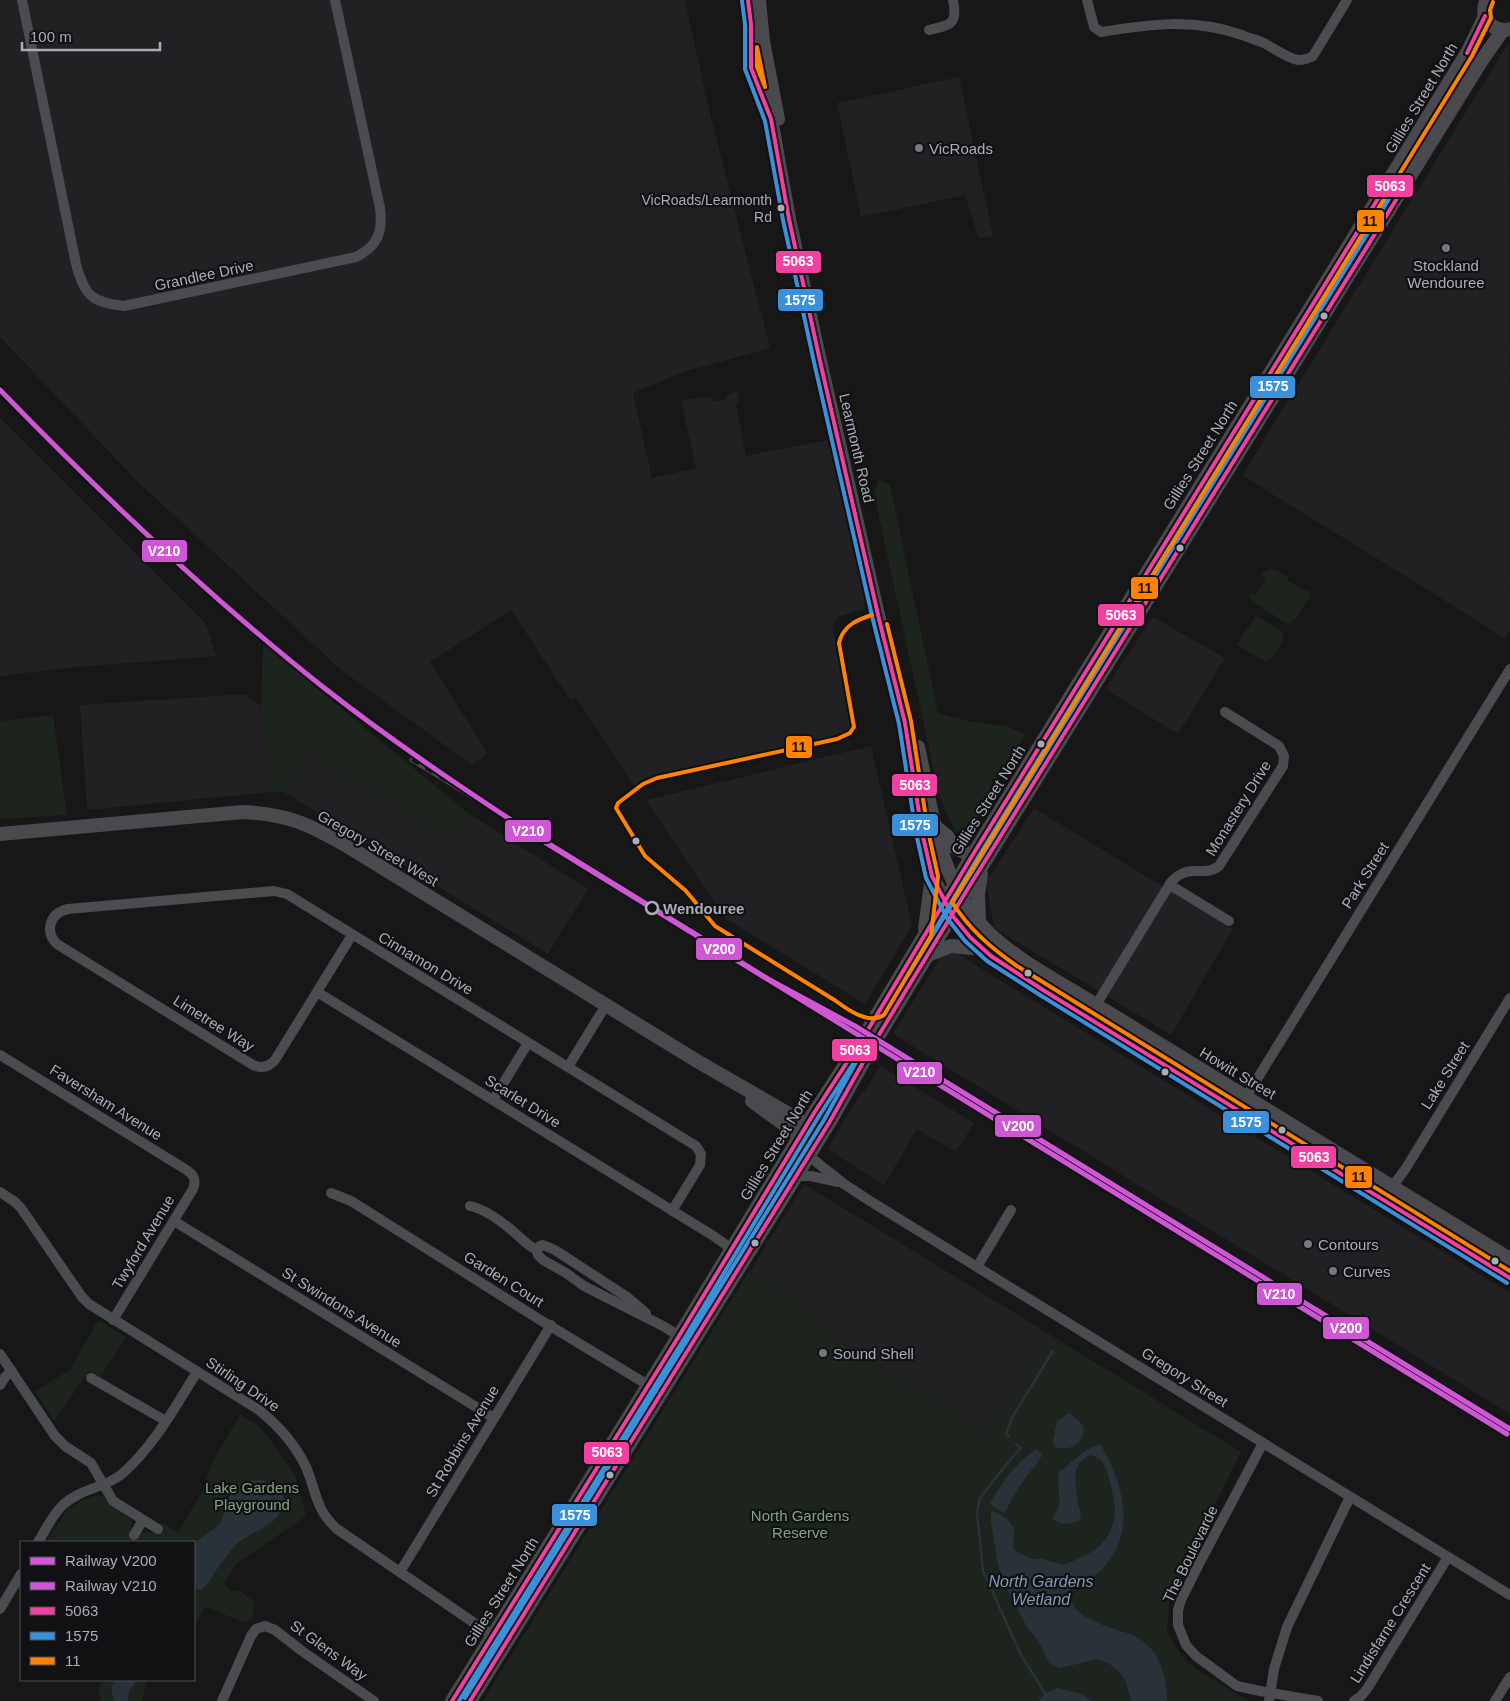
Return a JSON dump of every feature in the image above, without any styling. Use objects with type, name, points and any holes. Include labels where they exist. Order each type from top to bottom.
[{"type":"main road","name":"Learmonth Road","points":[[748,0],[751,24],[751,68],[771,119],[789,219],[936,828],[944,857],[962,899]]},
{"type":"main road","name":"Learmonth Road","points":[[760,0],[763,41],[777,110],[780,136],[844,446]]},
{"type":"main road","points":[[1473,0],[1485,9],[1492,26],[1508,29]]},
{"type":"main road","name":"Gillies Street North","points":[[452,1701],[679,1336],[800,1135],[866,1033],[972,856],[1467,53],[1485,9]]},
{"type":"main road","name":"Gillies Street North","points":[[470,1701],[796,1176],[952,915],[1482,60],[1508,29]]},
{"type":"main road","points":[[1387,184],[1401,192]]},
{"type":"main road","points":[[1223,450],[1236,458]]},
{"type":"main road","name":"Learmonth Road","points":[[884,618],[905,723],[922,832],[932,876],[952,915]]},
{"type":"main road","name":"Gregory Street West","points":[[0,834],[243,812],[273,814],[289,818],[316,829],[346,846],[697,1060],[815,1145]]},
{"type":"main road","points":[[936,828],[947,836],[954,848],[972,856]]},
{"type":"main road","points":[[979,922],[978,895],[983,866]]},
{"type":"main road","points":[[925,934],[932,876]]},
{"type":"main road","name":"Howitt Street","points":[[962,899],[979,922],[998,941],[1027,962],[1510,1259]]},
{"type":"main road","points":[[952,915],[982,949],[1043,990],[1510,1278]]},
{"type":"main road","points":[[928,956],[951,946],[982,949]]},
{"type":"main road","points":[[1088,1018],[1096,1005]]},
{"type":"main road","points":[[1200,1087],[1208,1074]]},
{"type":"street","name":"Grandlee Drive","points":[[22,0],[81,283],[88,293],[97,300],[111,305],[124,306],[356,257],[368,251],[375,244],[381,224],[380,208],[336,0]]},
{"type":"street","points":[[929,30],[944,27],[952,21],[955,14],[953,0]]},
{"type":"street","points":[[1087,0],[1094,27],[1101,32],[1149,24],[1175,23],[1220,29],[1262,42],[1296,60],[1307,59],[1313,56],[1347,0]]},
{"type":"street","name":"Park Street","points":[[1246,1097],[1510,669]]},
{"type":"street","name":"Monastery Drive","points":[[1096,1005],[1176,877],[1194,870],[1210,871],[1218,868],[1284,764],[1284,754],[1279,746],[1225,712]]},
{"type":"street","points":[[1170,885],[1229,921]]},
{"type":"street","name":"Cinnamon Drive","points":[[50,924],[57,914],[68,909],[274,891],[286,894],[698,1148],[701,1154],[700,1165],[672,1211]]},
{"type":"street","name":"Limetree Way","points":[[50,924],[51,936],[57,944],[256,1066],[266,1067],[274,1061],[352,935]]},
{"type":"street","name":"Scarlet Drive","points":[[318,992],[732,1249]]},
{"type":"street","name":"Lake Street","points":[[1392,1187],[1406,1168],[1510,998]]},
{"type":"street","points":[[568,1067],[606,1005]]},
{"type":"street","points":[[493,1100],[528,1043]]},
{"type":"street","name":"Faversham Avenue","points":[[0,1055],[185,1169],[194,1178]]},
{"type":"street","name":"Gregory Street","points":[[815,1145],[844,1184]]},
{"type":"street","points":[[1406,1168],[1404,1184],[1406,1195]]},
{"type":"street","name":"Gregory Street","points":[[796,1176],[824,1178],[844,1184],[1510,1595]]},
{"type":"street","name":"Twyford Avenue","points":[[113,1320],[194,1187],[194,1178]]},
{"type":"street","points":[[1392,1187],[1392,1204]]},
{"type":"street","name":"Stirling Drive","points":[[0,1192],[21,1208],[84,1300],[91,1306],[259,1410],[278,1426],[290,1440],[301,1458],[309,1475],[317,1503],[326,1518],[337,1529],[505,1644]]},
{"type":"street","name":"Garden Court","points":[[332,1193],[351,1201],[661,1393]]},
{"type":"street","points":[[470,1206],[489,1214],[537,1250],[539,1256],[584,1286],[679,1336]]},
{"type":"street","points":[[977,1266],[1011,1210]]},
{"type":"street","name":"St Swindons Avenue","points":[[174,1221],[494,1418]]},
{"type":"street","points":[[712,1235],[726,1238],[741,1234]]},
{"type":"street","points":[[537,1250],[543,1245],[554,1250],[627,1296],[663,1326]]},
{"type":"street","points":[[547,1262],[554,1250]]},
{"type":"street","points":[[584,1286],[592,1273]]},
{"type":"street","name":"St Robbins Avenue","points":[[400,1572],[551,1326]]},
{"type":"street","points":[[0,1354],[55,1436],[62,1444],[91,1463],[113,1501],[158,1529]]},
{"type":"street","points":[[0,1385],[12,1371]]},
{"type":"street","points":[[39,1541],[65,1503],[104,1485],[128,1468],[158,1434],[197,1372]]},
{"type":"street","points":[[91,1378],[166,1421]]},
{"type":"street","name":"The Boulevarde","points":[[1263,1443],[1181,1600],[1177,1619],[1183,1640],[1196,1656],[1237,1686],[1270,1697]]},
{"type":"street","points":[[1318,1701],[1270,1697],[1276,1663],[1287,1627],[1300,1597],[1353,1499]]},
{"type":"street","points":[[134,1535],[143,1520]]},
{"type":"street","name":"Lindisfarne Crescent","points":[[1354,1701],[1367,1689],[1448,1558]]},
{"type":"street","points":[[0,1609],[20,1577]]},
{"type":"street","points":[[0,1588],[10,1594]]},
{"type":"street","name":"St Glens Way","points":[[222,1701],[251,1636],[256,1629],[265,1626],[275,1630],[302,1652],[374,1701]]},
{"type":"street","points":[[1495,1701],[1510,1677]]},
{"type":"shaded area","points":[[0,0],[685,0],[708,106],[770,348],[683,372],[633,393],[652,478],[696,468],[681,401],[711,396],[712,402],[727,399],[727,394],[737,391],[740,402],[736,404],[746,456],[838,438],[875,599],[864,609],[837,617],[832,627],[854,712],[853,728],[842,736],[642,780],[635,787],[576,698],[571,701],[511,610],[430,662],[488,754],[472,765],[341,670],[138,482],[0,337]]},
{"type":"shaded area","name":"Stockland Wendouree","points":[[1509,42],[1510,631],[1505,639],[1243,476]]},
{"type":"shaded area","points":[[959,77],[993,236],[979,239],[965,195],[861,217],[837,103]]},
{"type":"shaded area","points":[[0,418],[206,624],[216,656],[66,668],[0,676]]},
{"type":"shaded area","points":[[1153,617],[1225,658],[1178,734],[1105,689]]},
{"type":"shaded area","points":[[245,694],[261,706],[272,792],[87,810],[80,705]]},
{"type":"shaded area","points":[[871,746],[912,926],[865,1004],[725,918],[646,800]]},
{"type":"shaded area","points":[[308,752],[452,841],[469,814],[588,889],[548,954],[284,792]]},
{"type":"shaded area","points":[[1034,808],[1233,929],[1171,1035],[994,927],[986,882]]},
{"type":"shaded area","points":[[956,953],[1510,1293],[1510,1414],[893,1034],[941,956]]},
{"type":"shaded area","points":[[880,1066],[974,1123],[956,1152],[917,1129],[884,1185],[827,1149]]},
{"type":"shaded area","points":[[804,1184],[1049,1334],[989,1433],[809,1323],[816,1312],[750,1271]]},
{"type":"green space","points":[[878,480],[890,485],[938,713],[973,722],[1006,726],[1025,734],[965,837],[955,831],[940,799],[874,494]]},
{"type":"green space","points":[[1271,569],[1288,577],[1288,581],[1305,591],[1308,590],[1311,597],[1291,623],[1286,623],[1253,602],[1249,597],[1249,593],[1255,595],[1266,578],[1260,574]]},
{"type":"green space","points":[[1256,615],[1281,631],[1283,635],[1276,651],[1266,661],[1237,645]]},
{"type":"green space","points":[[263,644],[469,814],[452,841],[309,752],[284,792],[272,792],[261,706]]},
{"type":"green space","points":[[53,715],[67,815],[0,819],[0,721]]},
{"type":"green space","name":"North Gardens Reserve","points":[[749,1271],[816,1311],[809,1323],[989,1433],[1049,1334],[1241,1452],[1183,1569],[1169,1603],[1167,1630],[1174,1645],[1186,1661],[1202,1673],[1249,1701],[483,1701]]},
{"type":"green space","points":[[98,1320],[126,1337],[100,1377],[88,1372],[54,1421],[35,1391],[70,1370]]},
{"type":"green space","name":"Lake Gardens Playground","points":[[240,1415],[253,1422],[266,1434],[295,1475],[306,1516],[236,1564],[224,1584],[232,1591],[239,1590],[255,1603],[252,1618],[245,1623],[206,1607],[195,1624],[195,1541],[47,1541],[67,1510],[82,1500],[98,1495],[102,1496],[109,1504],[129,1518],[132,1522],[131,1530],[140,1534],[146,1531],[156,1533],[163,1523],[178,1532],[203,1490],[213,1460]]},
{"type":"green space","points":[[102,1681],[147,1681],[142,1701],[101,1701],[98,1690]]},
{"type":"water","points":[[1069,1413],[1084,1428],[1081,1439],[1075,1446],[1066,1448],[1054,1447],[1053,1441],[1057,1421]]},
{"type":"water","name":"North Gardens Wetland","points":[[1100,1444],[1115,1475],[1120,1491],[1123,1525],[1119,1541],[1112,1556],[1098,1573],[1070,1586],[1070,1597],[1080,1613],[1098,1623],[1134,1636],[1150,1648],[1156,1655],[1162,1668],[1167,1701],[1131,1701],[1126,1682],[1119,1671],[1098,1659],[1060,1668],[1049,1663],[1040,1643],[1027,1627],[1005,1585],[998,1565],[991,1522],[991,1510],[1006,1518],[1012,1525],[1014,1550],[1032,1559],[1042,1559],[1064,1565],[1091,1552],[1106,1538],[1114,1519],[1114,1501],[1104,1464],[1092,1455],[1081,1461],[1076,1473],[1080,1520],[1066,1524],[1059,1523],[1053,1519],[1059,1506],[1059,1472],[1083,1452]]},
{"type":"water","points":[[1036,1449],[1042,1455],[1020,1486],[1005,1513],[995,1508],[990,1503],[999,1488],[1010,1473]]},
{"type":"water","points":[[259,1480],[273,1485],[284,1497],[282,1508],[272,1522],[246,1537],[229,1552],[204,1588],[201,1590],[195,1588],[195,1542],[219,1525],[230,1496],[236,1486],[248,1481]]},
{"type":"water","points":[[115,1681],[136,1681],[129,1690],[128,1701],[114,1701],[111,1687]]},
{"type":"water","points":[[1057,1688],[1082,1694],[1091,1701],[1039,1701],[1045,1693]]},
{"type":"waterway","points":[[1009,1437],[1006,1434],[1013,1416],[1053,1351]]},
{"type":"waterway","points":[[1016,1444],[1021,1448],[980,1498],[977,1513],[983,1571],[1021,1655],[1045,1693]]},
{"type":"railway","points":[[412,760],[523,828]]},
{"type":"rail line","name":"V210","points":[[0,390],[77,468],[238,617],[323,687],[431,766],[543,841],[1507,1434]]},
{"type":"rail line","name":"V200","points":[[523,828],[768,979],[855,1026],[1510,1429]]},
{"type":"transit line","name":"5063","points":[[748,0],[751,24],[751,68],[771,119],[789,219],[820,361],[879,619],[905,723],[922,832],[932,876],[952,915],[970,937],[991,956],[1043,990],[1510,1278]]},
{"type":"transit line","name":"1575","points":[[742,1],[745,24],[745,69],[765,121],[783,220],[814,362],[873,620],[899,724],[916,833],[926,878],[947,918],[965,941],[987,961],[1507,1283]]},
{"type":"transit line","name":"11","points":[[1493,2],[1490,10],[1491,18],[1472,56],[952,902],[981,937],[1017,966],[1510,1271]]},
{"type":"transit line","name":"5063","points":[[1467,53],[1485,16]]},
{"type":"transit line","name":"11","points":[[757,47],[765,87],[757,67],[757,47]]},
{"type":"transit line","name":"5063","points":[[452,1701],[679,1336],[814,1113],[866,1033],[972,856],[1387,184],[1401,192],[967,890],[874,1043],[829,1123],[470,1701]]},
{"type":"transit line","name":"1575","points":[[1389,192],[1392,194],[908,975],[977,859],[1389,192]]},
{"type":"transit line","name":"11","points":[[872,615],[851,624],[844,632],[839,643],[854,727],[850,733],[837,739],[657,778],[643,784],[618,803],[616,808],[645,856],[686,891],[715,926],[853,1012],[872,1018],[884,1015],[931,936],[938,876],[928,831],[911,721],[887,624]]},
{"type":"transit line","name":"1575","points":[[459,1701],[684,1339],[819,1116],[866,1044],[824,1120],[465,1698]]},
{"type":"place","name":"VicRoads","points":[[919,148]]},
{"type":"place","name":"VicRoads/Learmonth Rd","points":[[781,208]]},
{"type":"place","name":"Stockland Wendouree","points":[[1446,248]]},
{"type":"place","name":"Wendouree","points":[[652,908]]},
{"type":"place","name":"Contours","points":[[1308,1244]]},
{"type":"place","name":"Curves","points":[[1333,1271]]},
{"type":"place","name":"Sound Shell","points":[[823,1353]]}]
